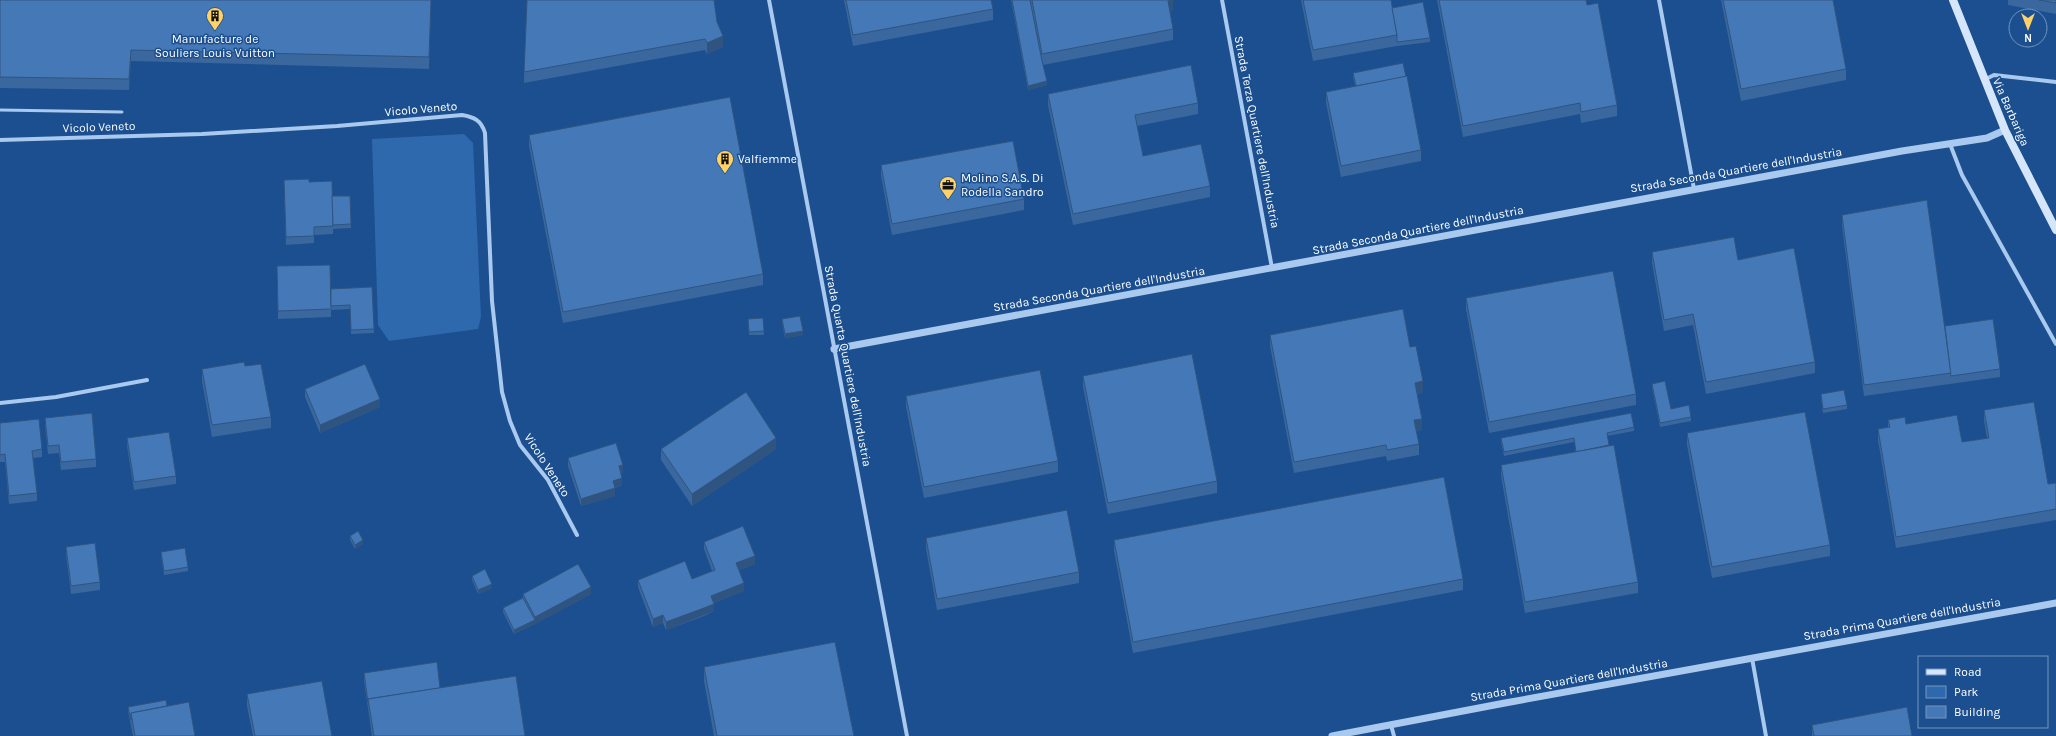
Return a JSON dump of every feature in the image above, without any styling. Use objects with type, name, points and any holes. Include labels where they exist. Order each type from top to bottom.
[{"type":"main road","name":"Via Barbariga","points":[[1953,0],[2005,130],[2056,230]]},
{"type":"street","name":"Strada Quarta Quartiere dell'Industria","points":[[769,0],[907,736]]},
{"type":"street","name":"Strada Terza Quartiere dell'Industria","points":[[1222,0],[1272,268]]},
{"type":"street","points":[[1659,0],[1694,189]]},
{"type":"street","points":[[1984,80],[1994,75],[2056,82]]},
{"type":"street","name":"Vicolo Veneto","points":[[0,140],[202,134],[337,126],[462,115],[474,117],[482,124],[485,132],[492,301],[502,392],[510,421],[520,444],[548,480],[577,535]]},
{"type":"street","name":"Strada Seconda Quartiere dell'Industria","points":[[834,349],[1694,189],[1902,151],[1987,138],[2005,130]]},
{"type":"street","points":[[1950,144],[1962,175],[2056,344]]},
{"type":"street","points":[[0,403],[56,396],[147,380]]},
{"type":"street","name":"Strada Prima Quartiere dell'Industria","points":[[1332,736],[2056,603]]},
{"type":"street","points":[[1752,658],[1766,736]]},
{"type":"street","points":[[1391,725],[1394,736]]},
{"type":"lane","points":[[0,110],[122,112]]},
{"type":"green space","points":[[464,134],[473,143],[481,317],[478,329],[389,341],[378,325],[372,139]]},
{"type":"building","name":"Manufacture de Souliers Louis Vuitton","points":[[0,0],[431,0],[429,57],[131,50],[129,79],[0,77]]},
{"type":"building","points":[[527,0],[714,0],[717,22],[723,36],[707,43],[705,39],[524,72]]},
{"type":"building","points":[[846,0],[991,0],[993,9],[853,35]]},
{"type":"building","points":[[1012,0],[1030,0],[1047,81],[1028,86]]},
{"type":"building","points":[[1032,0],[1171,0],[1168,1],[1173,29],[1042,54]]},
{"type":"building","points":[[1303,0],[1391,0],[1397,35],[1313,50]]},
{"type":"building","points":[[1439,0],[1586,0],[1587,5],[1598,3],[1617,105],[1581,112],[1580,103],[1463,126]]},
{"type":"building","points":[[1723,0],[1833,0],[1846,69],[1741,89]]},
{"type":"building","points":[[2039,0],[2056,0],[2056,3]]},
{"type":"building","points":[[1423,2],[1430,38],[1397,42],[1392,8]]},
{"type":"building","points":[[1403,63],[1406,77],[1356,86],[1353,73]]},
{"type":"building","points":[[1191,65],[1198,103],[1135,115],[1143,156],[1201,144],[1210,186],[1073,214],[1048,94]]},
{"type":"building","points":[[1407,76],[1421,150],[1341,166],[1326,92]]},
{"type":"building","points":[[730,97],[763,274],[563,312],[529,135]]},
{"type":"building","points":[[1013,141],[1024,199],[892,224],[881,165]]},
{"type":"building","points":[[309,179],[309,182],[332,181],[333,226],[314,227],[314,236],[286,237],[284,180]]},
{"type":"building","points":[[332,196],[350,196],[351,224],[333,225]]},
{"type":"building","points":[[1927,200],[1951,373],[1864,385],[1842,215]]},
{"type":"building","points":[[1734,237],[1738,260],[1794,248],[1815,362],[1706,382],[1693,314],[1664,320],[1652,252]]},
{"type":"building","points":[[330,265],[331,309],[278,311],[277,266]]},
{"type":"building","points":[[1613,271],[1636,394],[1489,422],[1466,298]]},
{"type":"building","points":[[372,287],[374,329],[351,330],[350,305],[331,306],[331,289]]},
{"type":"building","points":[[1403,309],[1410,347],[1416,346],[1423,381],[1415,383],[1422,419],[1414,420],[1419,444],[1387,450],[1386,445],[1294,462],[1270,335]]},
{"type":"building","points":[[800,316],[803,331],[785,334],[782,319]]},
{"type":"building","points":[[763,318],[764,331],[749,332],[748,319]]},
{"type":"building","points":[[1993,319],[2000,369],[1951,376],[1945,326]]},
{"type":"building","points":[[1192,354],[1217,481],[1108,503],[1083,376]]},
{"type":"building","points":[[244,362],[245,366],[261,364],[271,417],[212,425],[202,369]]},
{"type":"building","points":[[365,364],[380,399],[320,425],[305,389]]},
{"type":"building","points":[[1040,370],[1058,461],[924,487],[906,396]]},
{"type":"building","points":[[1665,381],[1671,409],[1689,405],[1691,417],[1660,423],[1652,384]]},
{"type":"building","points":[[1844,390],[1847,405],[1823,409],[1821,394]]},
{"type":"building","points":[[746,392],[776,438],[692,494],[661,449]]},
{"type":"building","points":[[2034,402],[2048,484],[2056,483],[2056,509],[1896,537],[1878,429],[1890,427],[1888,420],[1905,417],[1906,424],[1957,415],[1962,442],[1989,438],[1984,410]]},
{"type":"building","points":[[1805,412],[1830,545],[1712,567],[1687,433]]},
{"type":"building","points":[[92,413],[96,459],[61,462],[59,445],[48,446],[45,418]]},
{"type":"building","points":[[1631,413],[1634,427],[1607,433],[1609,445],[1576,452],[1574,438],[1504,452],[1501,438]]},
{"type":"building","points":[[39,419],[42,449],[32,451],[37,493],[9,496],[5,454],[0,455],[0,423]]},
{"type":"building","points":[[169,432],[176,476],[134,482],[127,438]]},
{"type":"building","points":[[616,443],[623,465],[619,466],[622,478],[613,481],[615,488],[581,499],[568,458]]},
{"type":"building","points":[[1614,445],[1638,582],[1525,602],[1501,465]]},
{"type":"building","points":[[1444,477],[1463,579],[1133,642],[1114,540]]},
{"type":"building","points":[[1067,510],[1079,572],[937,599],[926,538]]},
{"type":"building","points":[[743,526],[755,556],[736,563],[744,583],[711,596],[714,604],[704,608],[666,622],[663,615],[653,619],[638,580],[685,561],[692,579],[715,570],[704,542]]},
{"type":"building","points":[[358,531],[363,540],[355,545],[350,536]]},
{"type":"building","points":[[95,543],[100,582],[71,586],[66,547]]},
{"type":"building","points":[[185,548],[188,567],[164,571],[161,552]]},
{"type":"building","points":[[578,564],[591,587],[535,617],[523,594]]},
{"type":"building","points":[[485,569],[492,584],[478,590],[472,576]]},
{"type":"building","points":[[523,598],[535,620],[514,630],[503,608]]},
{"type":"building","points":[[835,642],[854,736],[717,736],[704,667]]},
{"type":"building","points":[[437,662],[440,688],[368,699],[368,702],[364,673]]},
{"type":"building","points":[[516,676],[525,736],[374,736],[368,699]]},
{"type":"building","points":[[322,681],[332,736],[255,736],[247,694]]},
{"type":"building","points":[[166,700],[167,706],[131,713],[131,720],[128,707]]},
{"type":"building","points":[[189,702],[195,736],[135,736],[131,713]]},
{"type":"building","points":[[1907,707],[1912,736],[1814,736],[1812,725]]},
{"type":"place","name":"Manufacture de Souliers Louis Vuitton","points":[[215,31]]},
{"type":"place","name":"Valfiemme","points":[[725,174]]},
{"type":"place","name":"Molino S.A.S. Di Rodella Sandro","points":[[948,200]]}]
